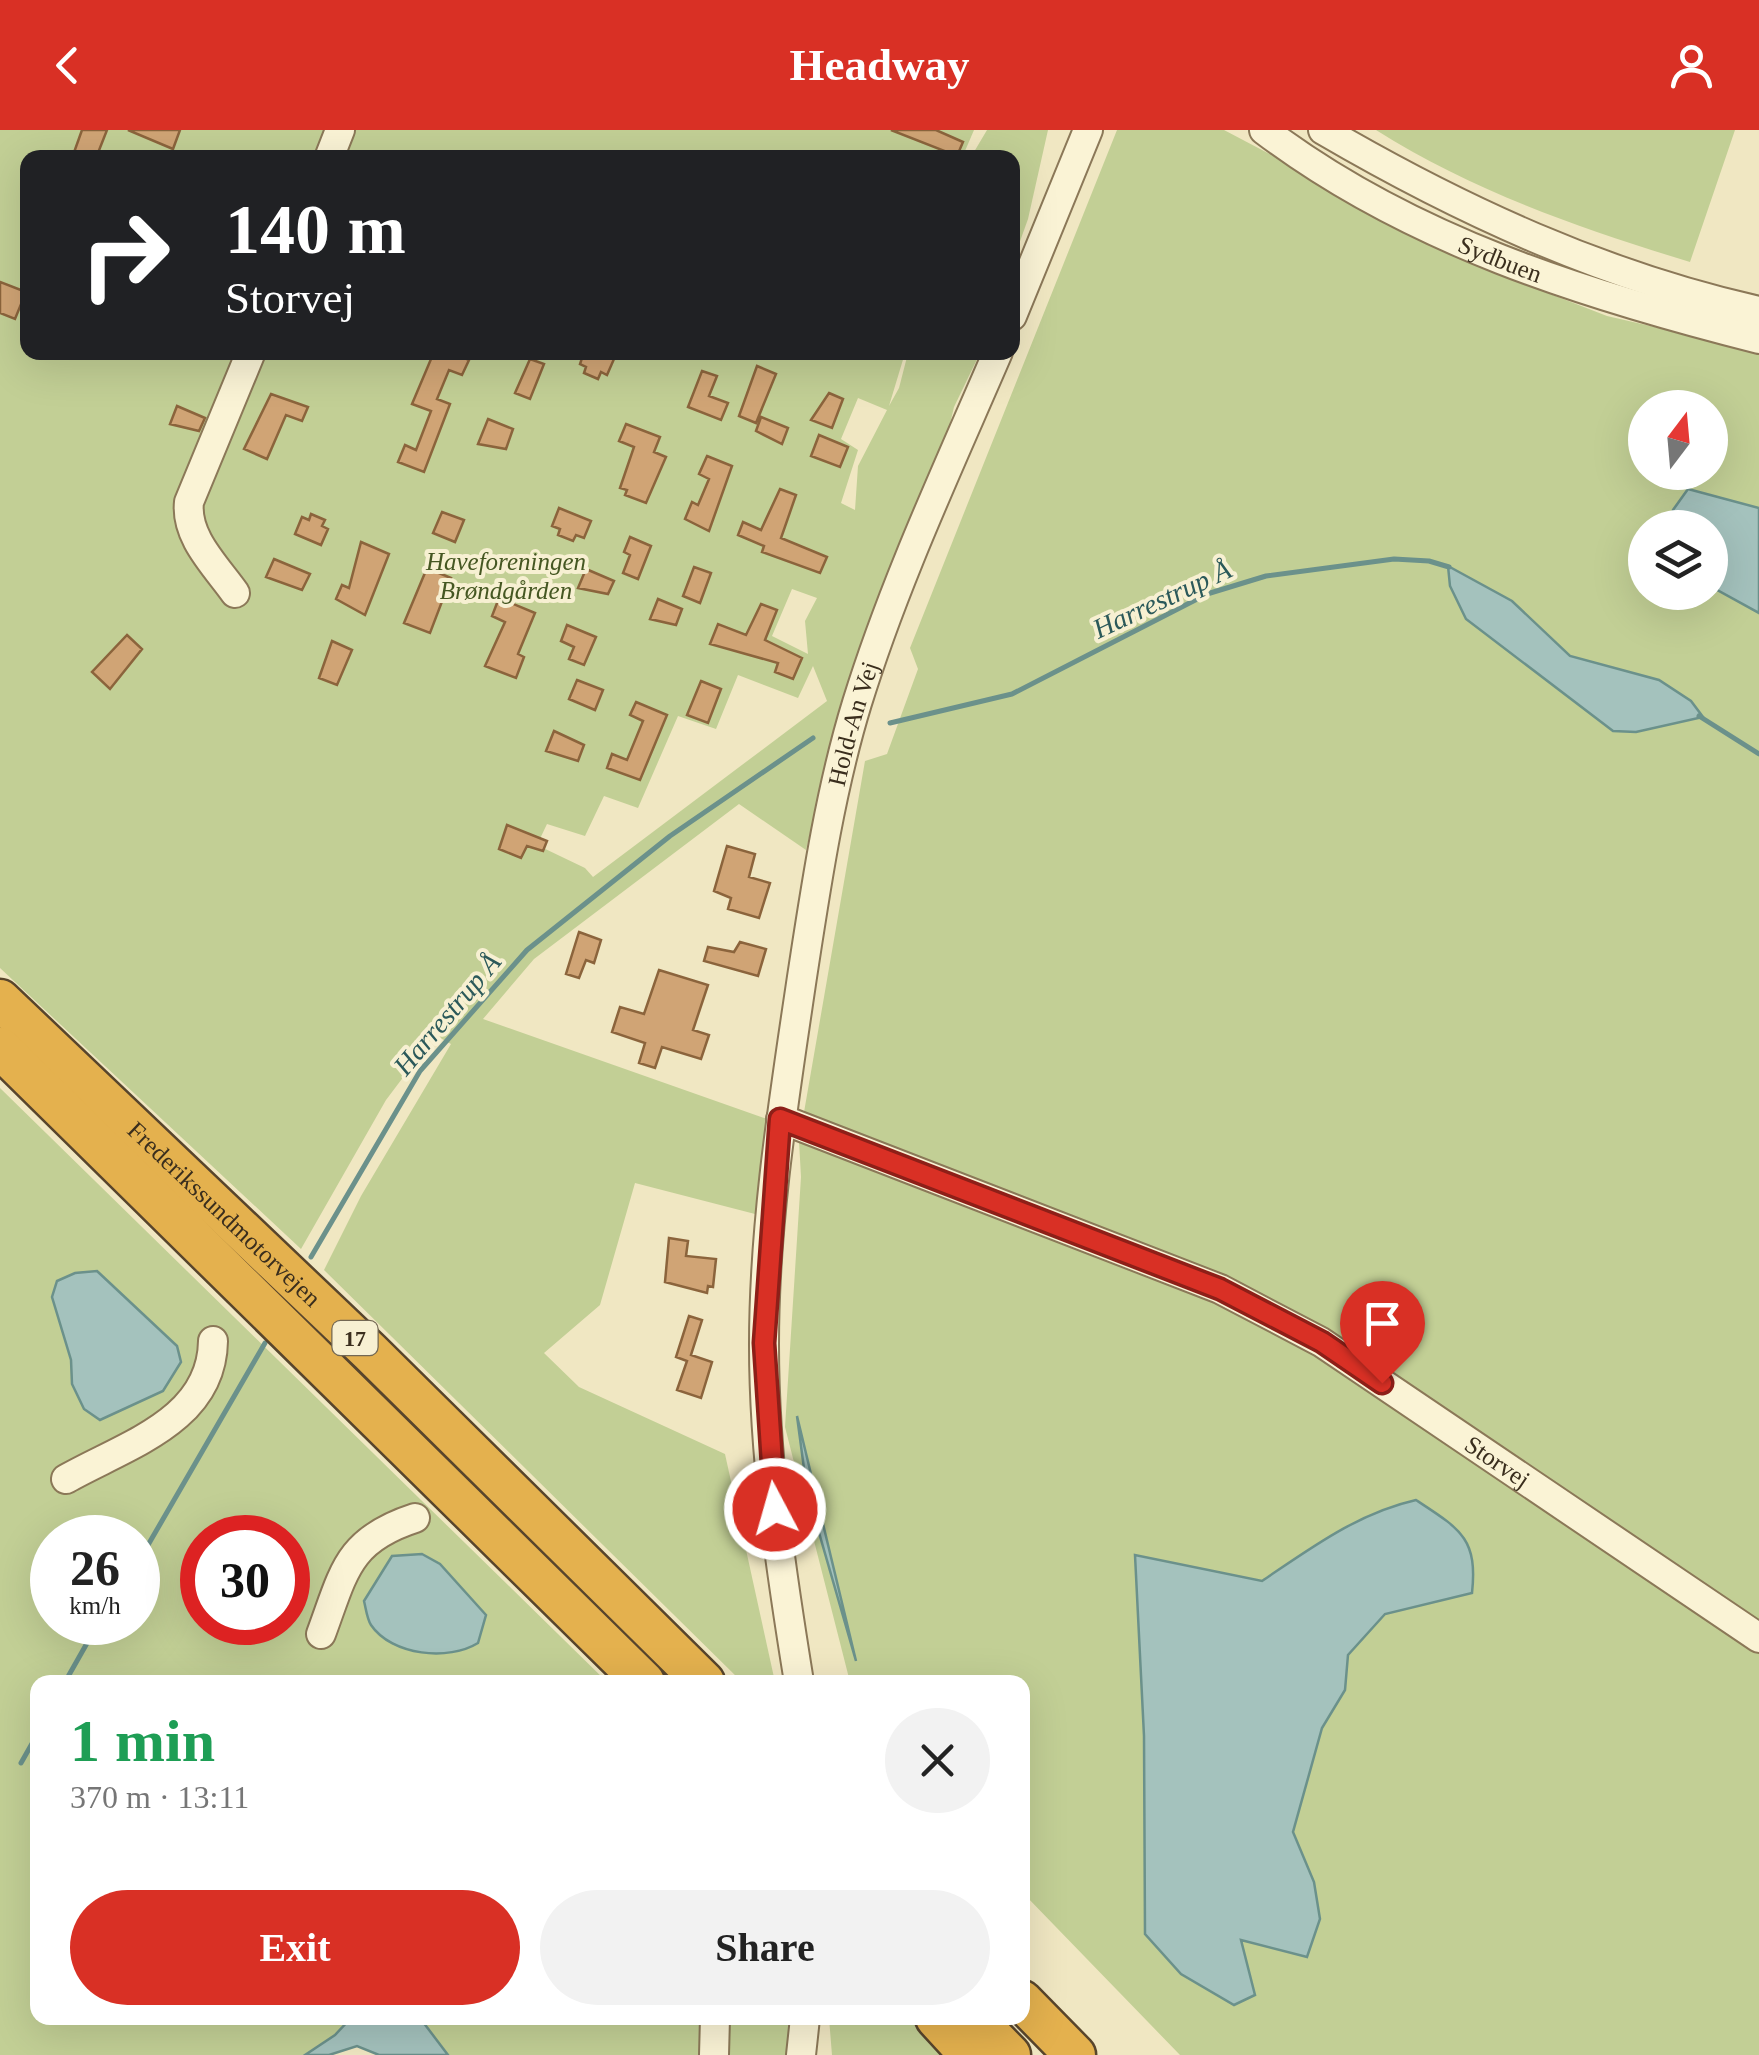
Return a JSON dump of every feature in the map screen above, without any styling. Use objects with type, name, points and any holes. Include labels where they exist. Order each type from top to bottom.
[{"type":"highway","name":"Frederikssundmotorvejen","points":[[0,1000],[370,1352],[697,1675]]},
{"type":"highway","name":"Frederikssundmotorvejen","points":[[0,1048],[637,1675]]},
{"type":"highway","points":[[1030,2009],[1076,2055]]},
{"type":"highway","points":[[942,2025],[970,2055]]},
{"type":"highway","points":[[981,2025],[1010,2055]]},
{"type":"street","points":[[1051,218],[1068,130]]},
{"type":"street","points":[[1020,296],[1088,130]]},
{"type":"street","name":"Sydbuen","points":[[1264,130],[1365,194],[1455,241],[1572,288],[1759,339]]},
{"type":"street","name":"Sydbuen","points":[[1323,130],[1509,230],[1630,276],[1759,311]]},
{"type":"street","points":[[234,593],[192,532],[187,516],[189,502],[247,360]]},
{"type":"street","name":"Hold-An Vej","points":[[799,1675],[782,1580],[764,1354],[768,1246],[780,1119],[817,884],[856,706],[907,567],[995,360]]},
{"type":"street","name":"Storvej","points":[[780,1119],[1220,1289],[1322,1342],[1759,1638]]},
{"type":"street","points":[[66,1479],[181,1416],[201,1393],[213,1361],[213,1341]]},
{"type":"street","points":[[321,1634],[343,1570],[361,1544],[383,1528],[415,1518]]},
{"type":"street","points":[[714,2055],[716,2025]]},
{"type":"street","points":[[801,2055],[804,2025]]},
{"type":"green space","name":"Haveforeningen Brøndgården","points":[[0,130],[974,130],[965,150],[20,150],[20,360],[903,360],[889,406],[899,388],[906,360],[977,360],[954,407],[942,457],[841,702],[806,850],[739,804],[534,959],[483,1019],[767,1119],[755,1214],[635,1183],[600,1305],[544,1353],[579,1387],[725,1454],[773,1675],[735,1675],[324,1270],[361,1196],[451,1044],[435,1035],[386,1100],[301,1249],[0,968]],"holes":[[[858,398],[887,410],[858,466],[855,510],[841,503],[858,450],[841,439]],[[792,589],[817,598],[805,621],[808,654],[772,636]],[[813,666],[827,701],[593,877],[585,868],[537,845],[547,824],[585,836],[604,796],[638,808],[678,716],[716,729],[738,675],[798,698]]]},
{"type":"green space","points":[[987,130],[1048,130],[1020,241],[1020,150],[975,150]]},
{"type":"green space","points":[[1117,130],[1224,130],[1489,270],[1607,316],[1759,351],[1759,2055],[1180,2055],[1030,1900],[1030,1675],[848,1675],[785,1427],[801,1177],[799,1141],[865,761],[887,754],[918,669],[910,648]]},
{"type":"green space","points":[[1376,130],[1735,130],[1690,262],[1489,190]]},
{"type":"green space","points":[[0,1088],[600,1675],[30,1675],[30,2025],[344,2025],[305,2055],[0,2055]]},
{"type":"green space","points":[[425,2025],[704,2025],[702,2055],[448,2055]]},
{"type":"green space","points":[[725,2025],[790,2025],[788,2055],[726,2055]]},
{"type":"green space","points":[[830,2025],[916,2025],[942,2055],[832,2055]]},
{"type":"water","points":[[1687,490],[1759,508],[1759,613],[1728,596],[1728,510],[1673,510]]},
{"type":"water","points":[[1448,566],[1512,601],[1570,656],[1659,680],[1691,701],[1703,717],[1636,732],[1613,731],[1466,619],[1450,586]]},
{"type":"water","points":[[97,1271],[177,1346],[181,1362],[163,1391],[100,1420],[84,1409],[72,1384],[71,1360],[52,1297],[57,1281],[75,1273]]},
{"type":"water","points":[[797,1416],[856,1661],[807,1491]]},
{"type":"water","points":[[1416,1500],[1463,1537],[1472,1559],[1472,1593],[1385,1614],[1348,1655],[1345,1690],[1322,1728],[1293,1832],[1314,1882],[1320,1919],[1307,1957],[1241,1940],[1255,1995],[1234,2005],[1181,1974],[1145,1934],[1144,1736],[1135,1555],[1262,1581],[1355,1523]]},
{"type":"water","points":[[422,1554],[440,1564],[486,1615],[478,1643],[452,1652],[422,1652],[392,1643],[371,1625],[364,1601],[392,1556]]},
{"type":"water","points":[[344,2025],[425,2025],[448,2055],[379,2055],[357,2046],[329,2055],[305,2055]]},
{"type":"building","points":[[82,130],[107,130],[99,150],[75,150]]},
{"type":"building","points":[[128,130],[180,130],[173,149]]},
{"type":"building","points":[[891,130],[936,130],[963,142],[960,150],[942,150]]},
{"type":"building","points":[[0,282],[20,290],[20,307],[15,319],[0,313]]},
{"type":"building","points":[[431,360],[469,360],[462,375],[449,370],[437,399],[450,404],[424,472],[398,462],[405,445],[416,450],[431,411],[412,404]]},
{"type":"building","points":[[530,360],[544,364],[530,399],[515,393]]},
{"type":"building","points":[[581,360],[614,360],[607,375],[601,372],[598,379],[584,373],[586,367],[580,364]]},
{"type":"building","points":[[757,366],[776,374],[756,423],[739,416]]},
{"type":"building","points":[[702,371],[717,376],[709,396],[728,403],[721,420],[688,407]]},
{"type":"building","points":[[829,393],[843,399],[832,428],[811,420]]},
{"type":"building","points":[[271,394],[308,407],[302,421],[286,415],[267,459],[244,449]]},
{"type":"building","points":[[177,406],[205,418],[199,431],[170,424]]},
{"type":"building","points":[[761,417],[788,428],[782,444],[756,431]]},
{"type":"building","points":[[488,419],[513,429],[506,449],[478,444]]},
{"type":"building","points":[[626,424],[660,437],[654,452],[666,457],[646,503],[625,495],[627,490],[620,488],[634,447],[619,441]]},
{"type":"building","points":[[819,435],[848,447],[840,467],[811,456]]},
{"type":"building","points":[[707,456],[732,466],[709,531],[685,519],[692,502],[698,505],[709,479],[699,474]]},
{"type":"building","points":[[780,489],[796,495],[781,538],[827,557],[820,573],[762,552],[764,546],[738,535],[743,522],[761,530]]},
{"type":"building","points":[[559,508],[591,521],[584,538],[576,535],[573,541],[558,535],[560,529],[552,526]]},
{"type":"building","points":[[442,512],[464,520],[455,542],[433,533]]},
{"type":"building","points":[[311,514],[325,520],[322,526],[328,529],[321,545],[295,534],[302,517],[309,520]]},
{"type":"building","points":[[630,537],[651,546],[638,579],[623,573],[630,555],[624,552]]},
{"type":"building","points":[[361,542],[389,554],[365,615],[336,599],[342,585],[349,588]]},
{"type":"building","points":[[274,559],[310,574],[302,590],[266,577]]},
{"type":"building","points":[[694,567],[711,573],[700,603],[683,596]]},
{"type":"building","points":[[427,568],[451,578],[430,633],[404,623]]},
{"type":"building","points":[[586,569],[614,581],[608,594],[578,588]]},
{"type":"building","points":[[499,598],[535,613],[518,654],[524,657],[516,678],[485,666],[505,622],[492,616]]},
{"type":"building","points":[[658,599],[682,609],[676,625],[650,619]]},
{"type":"building","points":[[761,604],[777,610],[765,640],[802,658],[793,679],[775,672],[778,663],[710,644],[718,624],[746,635]]},
{"type":"building","points":[[567,625],[596,637],[584,665],[569,659],[574,647],[561,641]]},
{"type":"building","points":[[127,635],[142,649],[110,689],[92,672]]},
{"type":"building","points":[[332,641],[352,650],[337,685],[319,678]]},
{"type":"building","points":[[577,680],[603,690],[595,710],[569,699]]},
{"type":"building","points":[[701,681],[721,689],[708,723],[687,715]]},
{"type":"building","points":[[636,702],[667,715],[640,780],[607,768],[612,754],[627,760],[643,721],[630,715]]},
{"type":"building","points":[[554,731],[584,745],[578,761],[546,751]]},
{"type":"building","points":[[507,825],[547,841],[543,851],[527,846],[521,858],[499,849]]},
{"type":"building","points":[[727,846],[755,854],[749,877],[770,883],[759,918],[728,909],[731,898],[714,891]]},
{"type":"building","points":[[579,932],[601,940],[594,963],[586,960],[579,978],[566,974]]},
{"type":"building","points":[[740,942],[766,949],[758,976],[704,961],[708,947],[734,952]]},
{"type":"building","points":[[659,970],[708,985],[693,1030],[709,1035],[701,1059],[662,1047],[655,1068],[639,1063],[645,1043],[612,1032],[620,1007],[644,1014]]},
{"type":"building","points":[[669,1238],[688,1241],[686,1256],[716,1259],[713,1287],[708,1286],[707,1293],[665,1282]]},
{"type":"building","points":[[689,1316],[702,1320],[691,1355],[712,1362],[701,1398],[677,1390],[687,1361],[676,1357]]},
{"type":"waterway","name":"Harrestrup Å","points":[[890,723],[1012,694],[1207,594],[1266,576],[1394,559],[1429,561],[1449,567]]},
{"type":"waterway","name":"Harrestrup Å","points":[[1699,716],[1759,754]]},
{"type":"waterway","name":"Harrestrup Å","points":[[311,1257],[420,1071],[527,950],[670,836],[813,738]]},
{"type":"waterway","name":"Harrestrup Å","points":[[160,1524],[265,1343]]},
{"type":"waterway","name":"Harrestrup Å","points":[[69,1675],[86,1645]]},
{"type":"waterway","name":"Harrestrup Å","points":[[21,1763],[30,1747]]},
{"type":"route","points":[[775,1509],[764,1343],[780,1119],[1220,1289],[1322,1342],[1382,1383]]}]
